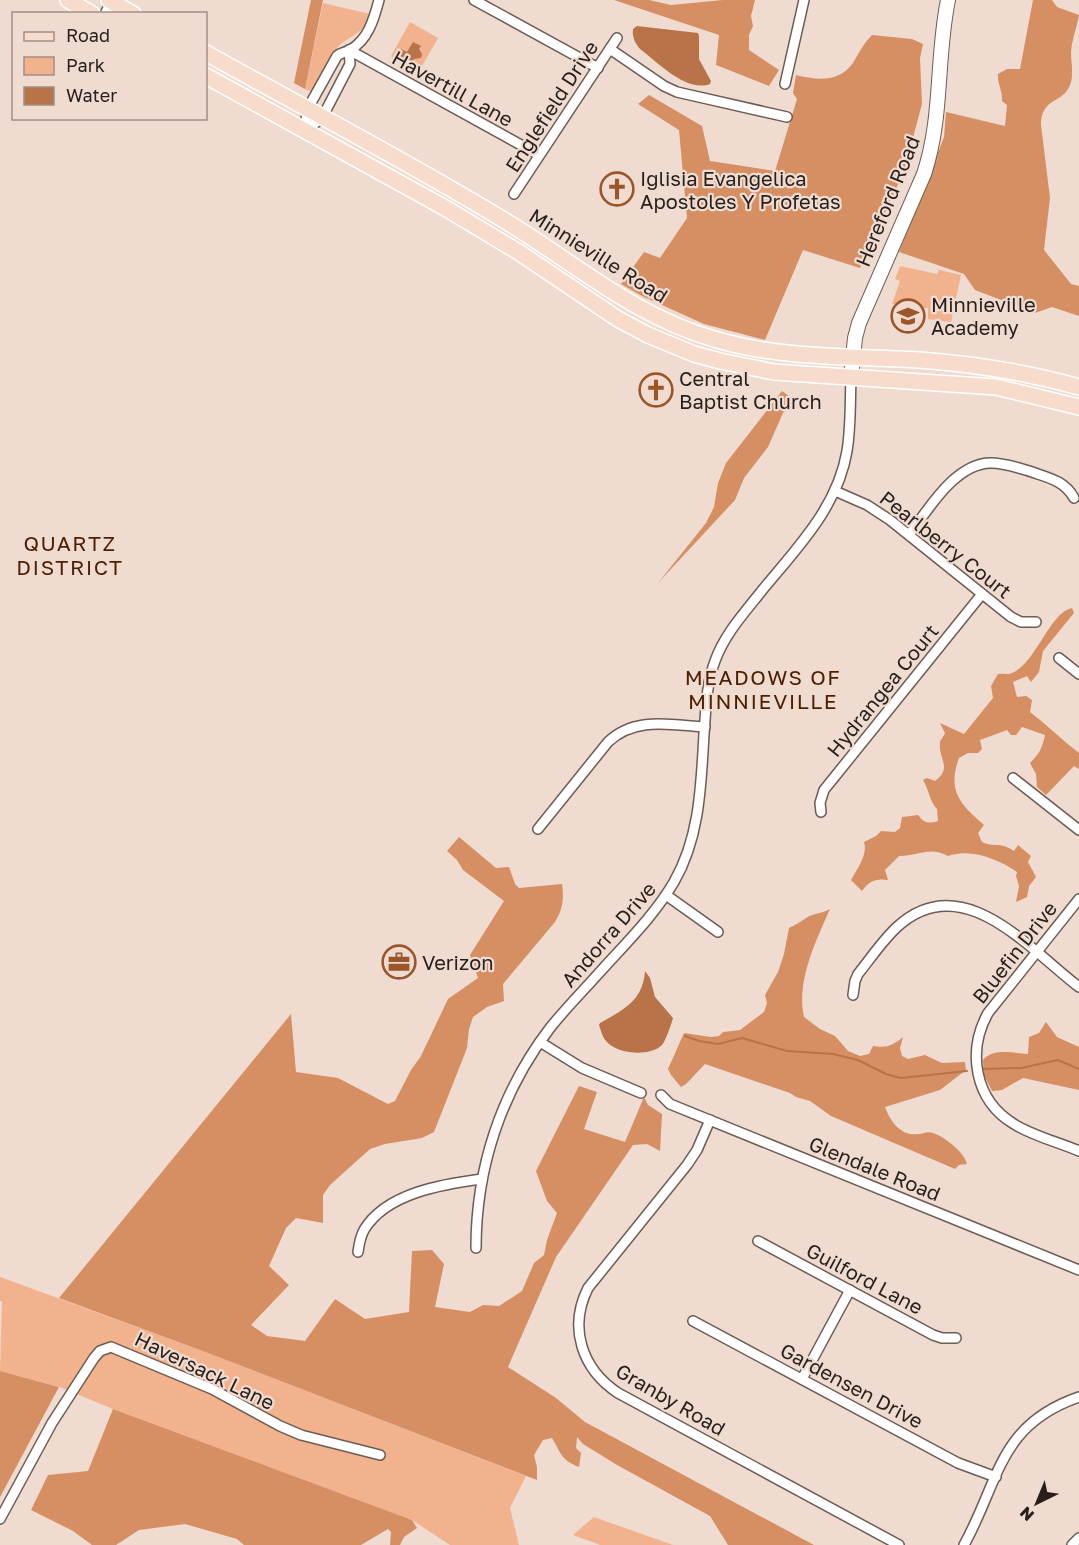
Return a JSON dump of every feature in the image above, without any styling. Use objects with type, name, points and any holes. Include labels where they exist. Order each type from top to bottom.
[{"type":"main road","points":[[68,0],[89,12]]},
{"type":"main road","points":[[109,4],[128,12]]},
{"type":"main road","name":"Minnieville Road","points":[[207,54],[451,188],[507,222],[606,289],[673,325],[739,346],[853,358],[916,360],[983,366],[1079,387]]},
{"type":"main road","name":"Minnieville Road","points":[[207,77],[447,209],[520,253],[596,305],[648,335],[694,354],[739,366],[774,372],[996,387],[1079,406]]},
{"type":"street","points":[[305,131],[307,110],[337,56],[349,50],[368,31],[375,18],[379,0]]},
{"type":"street","points":[[474,0],[598,68]]},
{"type":"street","points":[[785,84],[804,0]]},
{"type":"street","name":"Hereford Road","points":[[851,378],[855,338],[862,316],[932,152],[948,0]]},
{"type":"street","name":"Englefield Drive","points":[[514,194],[617,38]]},
{"type":"street","points":[[610,49],[664,86],[677,92],[787,117]]},
{"type":"street","points":[[305,131],[322,118],[350,64],[349,50]]},
{"type":"street","name":"Havertill Lane","points":[[349,50],[539,155]]},
{"type":"street","name":"Andorra Drive","points":[[476,1248],[477,1210],[489,1148],[518,1077],[557,1020],[655,911],[666,896],[685,860],[694,831],[702,778],[711,673],[726,638],[816,524],[835,490],[847,451],[851,378]]},
{"type":"street","points":[[909,535],[958,476],[985,464],[1012,466],[1056,480],[1066,487],[1074,498]]},
{"type":"street","name":"Pearlberry Court","points":[[835,490],[879,512],[1015,620],[1036,622]]},
{"type":"street","name":"Hydrangea Court","points":[[821,812],[820,803],[824,790],[982,594]]},
{"type":"street","points":[[1059,658],[1079,674]]},
{"type":"street","points":[[538,829],[608,742],[622,731],[642,724],[705,727]]},
{"type":"street","points":[[1013,778],[1079,830]]},
{"type":"street","points":[[666,896],[718,932]]},
{"type":"street","name":"Bluefin Drive","points":[[1079,899],[988,1012],[982,1023],[976,1046],[977,1070],[986,1094],[996,1109],[1023,1129],[1079,1150]]},
{"type":"street","points":[[853,995],[858,974],[890,934],[906,920],[929,909],[952,906],[975,910],[999,923],[1079,987]]},
{"type":"street","points":[[540,1042],[582,1068],[641,1093]]},
{"type":"street","name":"Glendale Road","points":[[661,1095],[670,1104],[1079,1270]]},
{"type":"street","name":"Granby Road","points":[[711,1120],[687,1165],[588,1288],[581,1303],[578,1325],[585,1357],[600,1378],[618,1393],[899,1545]]},
{"type":"street","points":[[358,1252],[363,1232],[368,1224],[398,1201],[435,1186],[482,1179]]},
{"type":"street","name":"Guilford Lane","points":[[758,1241],[933,1335],[942,1338],[956,1338]]},
{"type":"street","points":[[802,1379],[850,1290]]},
{"type":"street","name":"Gardensen Drive","points":[[693,1321],[958,1463],[996,1477]]},
{"type":"street","name":"Haversack Lane","points":[[0,1519],[52,1423],[94,1358],[105,1348],[116,1348],[212,1389],[259,1416],[290,1430],[380,1455]]},
{"type":"street","points":[[964,1545],[982,1511],[1008,1449],[1029,1425],[1054,1408],[1079,1397]]},
{"type":"street","points":[[1072,1545],[1079,1538]]},
{"type":"green space","points":[[323,3],[370,14],[359,32],[335,50],[312,92],[305,89]]},
{"type":"green space","points":[[410,22],[438,38],[418,73],[391,56]]},
{"type":"green space","points":[[900,266],[937,274],[939,270],[961,275],[951,322],[928,319],[928,308],[913,308],[909,304],[892,304],[900,281],[895,279]]},
{"type":"green space","points":[[0,1277],[200,1350],[526,1476],[510,1508],[519,1545],[450,1545],[412,1520],[113,1409],[60,1387],[0,1371],[2,1301],[0,1301]]},
{"type":"green space","points":[[594,1517],[673,1545],[600,1545],[573,1535]]},
{"type":"shaded area","points":[[311,0],[323,0],[305,89],[294,83]]},
{"type":"shaded area","points":[[614,0],[649,0],[671,5],[723,0],[755,0],[751,16],[753,26],[749,35],[749,50],[779,70],[769,86],[716,65],[719,35]]},
{"type":"shaded area","points":[[1033,0],[1052,0],[1057,7],[1079,15],[1071,52],[1070,85],[1065,94],[1044,110],[1041,125],[1050,198],[1044,250],[1071,284],[1079,286],[1079,316],[1052,307],[1035,313],[975,290],[964,274],[899,252],[944,137],[946,112],[1005,126],[1007,105],[1002,101],[998,74],[1007,69],[1020,69]]},
{"type":"shaded area","points":[[872,35],[912,39],[923,44],[920,58],[922,104],[904,171],[860,268],[803,250],[765,340],[704,324],[621,284],[644,252],[660,258],[687,218],[679,130],[638,104],[649,95],[702,126],[710,161],[775,171],[797,99],[793,93],[796,75],[819,79],[841,74],[853,63]]},
{"type":"shaded area","points":[[782,391],[790,397],[768,447],[744,478],[735,500],[658,583],[706,523],[714,507],[718,483],[726,463]]},
{"type":"shaded area","points":[[1072,608],[1074,613],[1043,651],[1039,672],[1031,682],[1027,676],[1013,682],[1017,697],[1026,696],[1032,700],[1030,712],[1079,753],[1079,769],[1074,766],[1046,795],[1037,787],[1036,774],[1030,763],[1040,751],[1045,735],[1022,727],[1016,735],[1011,735],[1007,730],[980,740],[982,749],[978,753],[968,753],[959,758],[954,779],[955,788],[962,803],[984,825],[978,833],[982,842],[1005,846],[1014,851],[1018,845],[1031,856],[1028,862],[1036,877],[1029,886],[1027,897],[1016,902],[1019,886],[1017,872],[984,856],[966,853],[948,856],[935,852],[924,852],[899,856],[885,870],[888,880],[873,881],[862,891],[851,880],[863,857],[864,842],[881,831],[895,832],[900,828],[902,817],[918,815],[926,822],[938,821],[937,809],[923,780],[927,778],[935,781],[943,772],[940,742],[945,733],[940,723],[964,734],[993,698],[991,686],[998,674],[1010,674],[1021,668],[1057,618]]},
{"type":"shaded area","points":[[459,837],[496,868],[509,867],[515,884],[519,888],[562,884],[563,899],[560,913],[503,984],[504,1001],[487,1007],[473,1017],[467,1048],[434,1132],[422,1138],[370,1149],[330,1185],[323,1195],[323,1223],[296,1218],[286,1228],[269,1266],[289,1285],[251,1325],[267,1336],[305,1341],[335,1299],[365,1319],[409,1312],[412,1251],[432,1250],[444,1264],[435,1307],[470,1312],[483,1305],[499,1306],[522,1291],[534,1263],[544,1255],[557,1213],[547,1201],[536,1171],[579,1086],[597,1092],[584,1129],[625,1142],[644,1097],[648,1105],[662,1114],[660,1151],[647,1144],[633,1145],[556,1257],[508,1367],[556,1398],[585,1422],[814,1545],[728,1545],[710,1516],[617,1465],[583,1444],[577,1437],[576,1448],[581,1453],[579,1467],[565,1459],[552,1438],[543,1440],[534,1455],[537,1480],[59,1298],[291,1014],[296,1072],[338,1078],[388,1104],[395,1101],[421,1056],[448,999],[478,978],[470,955],[504,901],[463,870],[457,860],[447,851]]},
{"type":"shaded area","points":[[830,909],[805,975],[802,1003],[804,1017],[820,1029],[835,1036],[848,1051],[860,1056],[869,1054],[873,1046],[889,1046],[903,1037],[900,1048],[902,1056],[908,1059],[925,1055],[942,1063],[965,1062],[966,1070],[940,1090],[885,1107],[897,1127],[907,1133],[929,1132],[938,1135],[958,1150],[967,1164],[959,1165],[955,1169],[831,1116],[810,1101],[705,1064],[681,1087],[671,1075],[668,1069],[684,1033],[719,1036],[723,1032],[740,1030],[764,1012],[767,1003],[765,995],[778,972],[789,928],[809,916]]},
{"type":"shaded area","points":[[1046,1022],[1057,1037],[1079,1047],[1079,1090],[1023,1078],[1002,1090],[992,1091],[984,1075],[983,1060],[987,1056],[998,1053],[1028,1054],[1029,1037],[1039,1033]]},
{"type":"shaded area","points":[[0,1371],[59,1387],[0,1497]]},
{"type":"shaded area","points":[[113,1409],[412,1520],[417,1528],[404,1537],[400,1545],[390,1545],[391,1532],[388,1529],[361,1545],[244,1545],[237,1539],[185,1524],[139,1530],[116,1545],[92,1545],[73,1531],[31,1510],[48,1475],[88,1471]]},
{"type":"water","points":[[637,26],[698,33],[699,59],[711,81],[710,84],[701,86],[682,80],[640,49],[633,37],[633,29]]},
{"type":"water","points":[[413,42],[421,46],[419,49],[422,54],[421,58],[414,59],[412,63],[398,55],[401,49],[407,52]]},
{"type":"water","points":[[645,971],[650,978],[655,997],[673,1018],[664,1043],[657,1049],[643,1053],[619,1050],[606,1041],[599,1025],[624,1009],[636,997]]},
{"type":"waterway","points":[[685,1036],[718,1044],[742,1038],[787,1051],[833,1054],[858,1060],[886,1074],[901,1078],[967,1071]]},
{"type":"waterway","points":[[983,1069],[1021,1068],[1058,1060],[1079,1069]]},
{"type":"place","name":"Iglisia Evangelica Apostoles Y Profetas","points":[[617,189]]},
{"type":"place","name":"Minnieville Academy","points":[[908,316]]},
{"type":"place","name":"Central Baptist Church","points":[[656,390]]},
{"type":"place","name":"Verizon","points":[[399,962]]},
{"type":"district","name":"QUARTZ DISTRICT","points":[[70,555]]},
{"type":"district","name":"MEADOWS OF MINNIEVILLE","points":[[763,689]]}]
